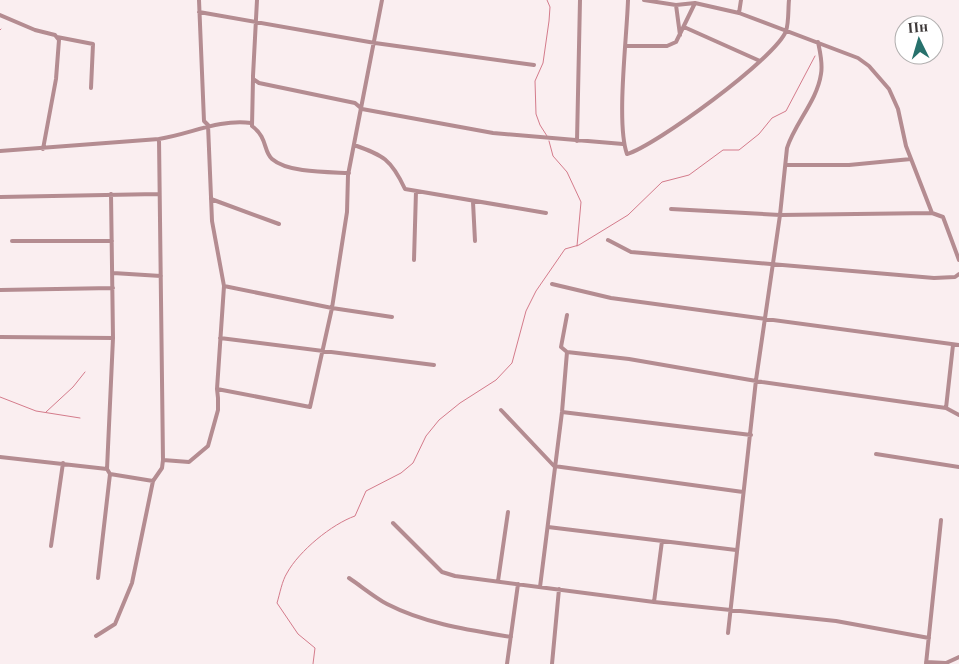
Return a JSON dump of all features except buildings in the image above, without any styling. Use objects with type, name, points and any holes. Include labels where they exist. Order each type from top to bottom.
[{"type":"street","points":[[163,460],[189,462],[208,446],[218,410],[217,389],[224,286],[212,221],[208,125],[204,121],[199,0]]},
{"type":"street","points":[[257,0],[251,123],[261,133],[270,158],[286,167],[349,173]]},
{"type":"street","points":[[217,389],[310,407],[332,308],[347,212],[349,173],[382,0]]},
{"type":"street","points":[[577,141],[580,0]]},
{"type":"street","points":[[628,0],[623,144],[627,154],[636,151],[745,75],[760,61],[786,31],[790,0]]},
{"type":"street","points":[[644,0],[676,5],[695,3],[740,13],[858,58],[881,77],[889,89],[898,109],[902,134],[910,159],[932,213]]},
{"type":"street","points":[[740,0],[740,13]]},
{"type":"street","points":[[626,46],[667,46],[676,42],[695,3]]},
{"type":"street","points":[[676,5],[680,35]]},
{"type":"street","points":[[199,12],[375,43],[534,65]]},
{"type":"street","points":[[0,15],[57,37],[93,44],[90,88]]},
{"type":"street","points":[[684,27],[760,61]]},
{"type":"street","points":[[43,149],[59,55],[57,37]]},
{"type":"street","points":[[728,633],[756,380],[780,215],[787,148],[790,139],[807,110],[821,74],[818,42]]},
{"type":"street","points":[[253,79],[259,83],[355,103],[362,109],[493,133],[623,144]]},
{"type":"street","points":[[0,151],[43,149],[101,142],[159,140],[184,135],[208,125],[251,123]]},
{"type":"street","points":[[96,636],[115,624],[132,583],[153,481],[162,468],[159,140]]},
{"type":"street","points":[[354,145],[381,154],[388,161],[405,189],[546,213]]},
{"type":"street","points":[[786,165],[849,165],[910,159]]},
{"type":"street","points":[[414,260],[416,192]]},
{"type":"street","points":[[98,578],[110,474],[107,470],[113,338],[111,194]]},
{"type":"street","points":[[0,197],[158,194]]},
{"type":"street","points":[[211,198],[279,224]]},
{"type":"street","points":[[473,202],[475,241]]},
{"type":"street","points":[[671,209],[780,215],[932,213],[943,217],[959,260]]},
{"type":"street","points":[[608,240],[631,252],[934,278],[955,277],[959,274]]},
{"type":"street","points":[[12,241],[112,242]]},
{"type":"street","points":[[113,273],[160,276]]},
{"type":"street","points":[[552,284],[611,298],[959,345]]},
{"type":"street","points":[[224,286],[332,308],[392,317]]},
{"type":"street","points":[[0,290],[113,288]]},
{"type":"street","points":[[567,315],[560,347],[567,352],[629,359],[946,408],[959,415]]},
{"type":"street","points":[[0,337],[113,338]]},
{"type":"street","points":[[220,338],[434,365]]},
{"type":"street","points":[[946,408],[953,345]]},
{"type":"street","points":[[540,587],[562,412],[567,352]]},
{"type":"street","points":[[500,410],[554,466],[743,492]]},
{"type":"street","points":[[562,412],[751,435]]},
{"type":"street","points":[[876,454],[959,467]]},
{"type":"street","points":[[0,457],[63,463],[107,470]]},
{"type":"street","points":[[50,546],[63,463]]},
{"type":"street","points":[[110,474],[153,481]]},
{"type":"street","points":[[498,581],[508,512]]},
{"type":"street","points":[[941,520],[926,663],[946,663],[959,657]]},
{"type":"street","points":[[393,523],[442,572],[654,602],[836,621],[928,638]]},
{"type":"street","points":[[548,527],[736,550]]},
{"type":"street","points":[[654,602],[662,541]]},
{"type":"street","points":[[349,578],[386,604],[420,618],[459,628],[511,637]]},
{"type":"street","points":[[508,664],[518,584]]},
{"type":"street","points":[[552,664],[559,589]]},
{"type":"waterway","points":[[547,0],[550,7],[543,63],[535,81],[536,114],[547,136]]},
{"type":"waterway","points":[[313,664],[315,648],[298,634],[277,603],[285,576],[299,556],[336,525],[355,516],[366,491],[401,473],[413,463],[426,436],[439,420],[460,403],[496,380],[512,363],[526,311],[536,291],[565,249],[579,245],[628,215],[662,182],[689,175],[723,150],[739,150],[759,134],[772,118],[786,111],[815,56]]},
{"type":"waterway","points":[[549,141],[553,156],[567,172],[581,202],[577,246]]},
{"type":"waterway","points":[[46,412],[73,387],[85,372]]},
{"type":"waterway","points":[[0,397],[36,411],[80,418]]}]
